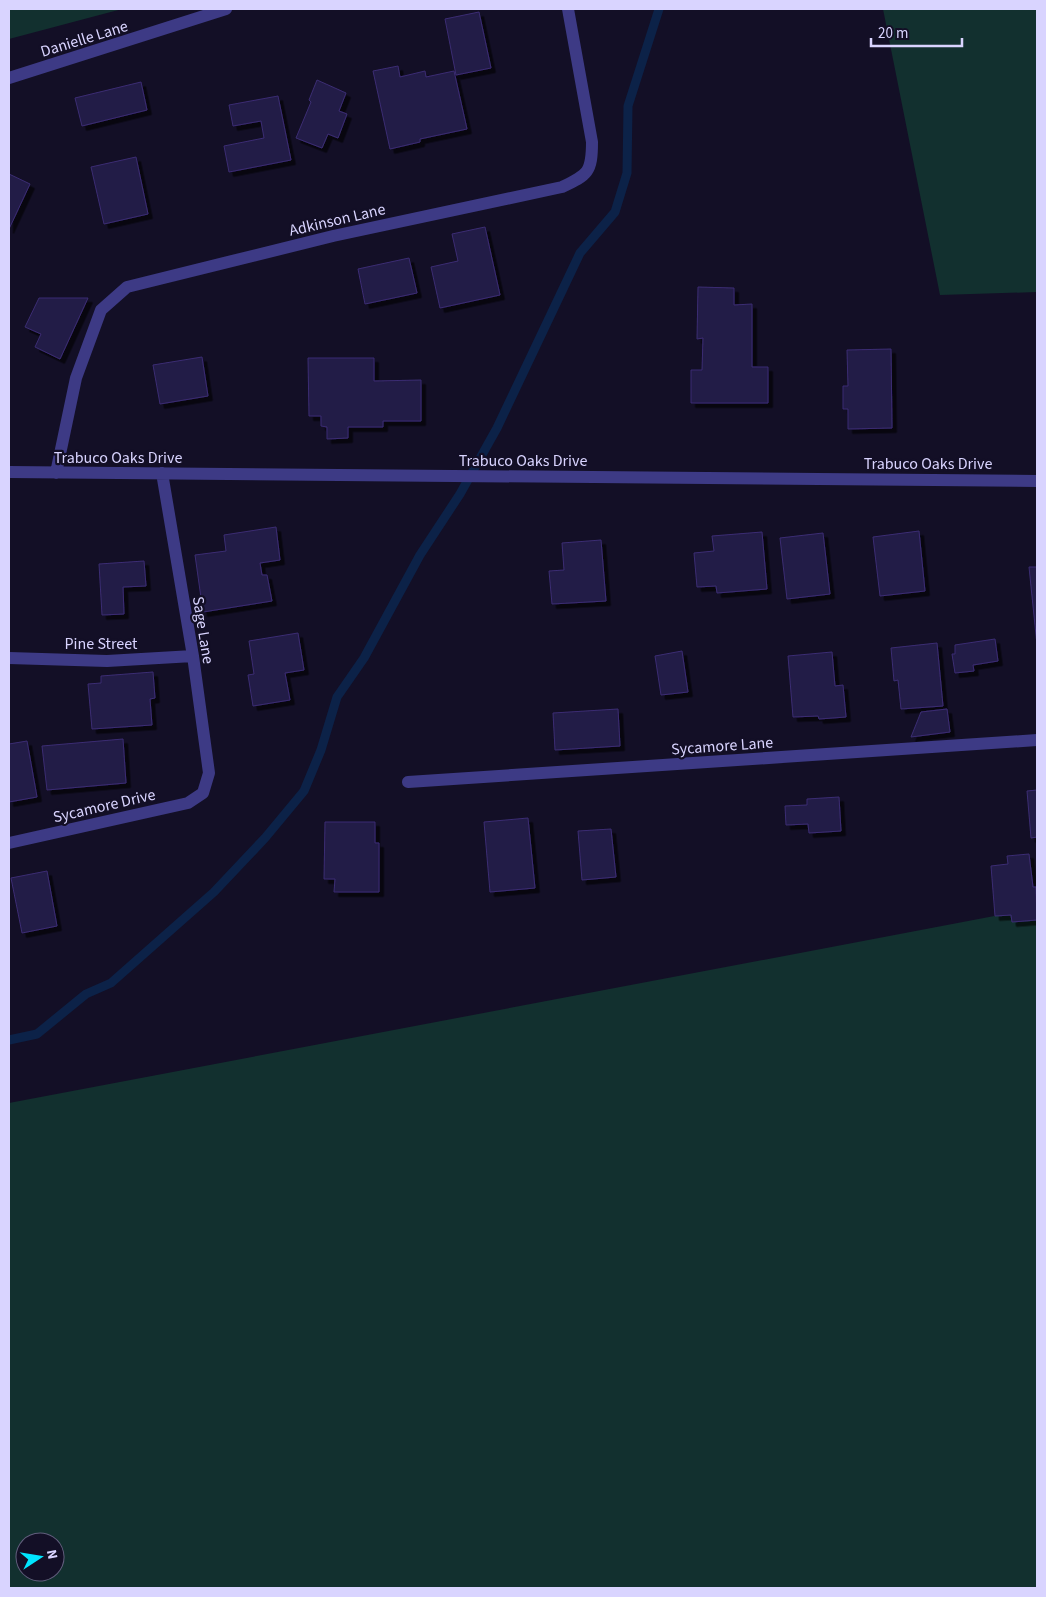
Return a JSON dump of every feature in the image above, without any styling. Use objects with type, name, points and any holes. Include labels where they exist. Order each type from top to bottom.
[{"type":"street","name":"Danielle Lane","points":[[9,78],[226,9]]},
{"type":"street","name":"Adkinson Lane","points":[[56,473],[76,378],[101,310],[127,288],[333,236],[562,187],[582,178],[592,163],[592,142],[568,9]]},
{"type":"street","name":"Trabuco Oaks Drive","points":[[9,472],[1037,480]]},
{"type":"street","name":"Sage Lane","points":[[162,473],[193,656],[209,773],[203,793]]},
{"type":"street","name":"Pine Street","points":[[9,658],[107,661],[193,656]]},
{"type":"street","name":"Sycamore Lane","points":[[408,782],[1037,740]]},
{"type":"street","name":"Sycamore Drive","points":[[9,843],[188,803],[203,793]]},
{"type":"green space","points":[[9,9],[122,9],[9,39]]},
{"type":"green space","points":[[883,9],[1037,9],[1037,292],[940,295]]},
{"type":"green space","points":[[1037,908],[1037,1588],[9,1588],[9,1103]]},
{"type":"building","points":[[479,12],[491,68],[456,75],[445,19]]},
{"type":"building","points":[[398,66],[400,77],[425,71],[426,77],[454,71],[467,129],[420,139],[420,142],[390,149],[373,71]]},
{"type":"building","points":[[317,80],[346,93],[339,111],[347,114],[338,138],[328,134],[322,148],[296,138],[311,102],[309,100]]},
{"type":"building","points":[[141,82],[147,110],[82,126],[75,98]]},
{"type":"building","points":[[278,96],[291,160],[229,172],[224,146],[264,138],[261,121],[233,126],[229,105]]},
{"type":"building","points":[[136,157],[148,214],[104,224],[91,167]]},
{"type":"building","points":[[9,174],[30,184],[9,229]]},
{"type":"building","points":[[485,227],[500,295],[440,308],[431,267],[458,261],[452,234]]},
{"type":"building","points":[[409,258],[417,293],[365,304],[358,269]]},
{"type":"building","points":[[698,287],[734,288],[734,305],[752,304],[752,367],[768,367],[768,403],[691,403],[691,370],[702,370],[703,338],[697,339]]},
{"type":"building","points":[[39,298],[88,298],[60,359],[35,347],[41,334],[25,327]]},
{"type":"building","points":[[891,349],[892,428],[848,429],[848,409],[843,409],[843,386],[848,386],[847,350]]},
{"type":"building","points":[[202,357],[208,396],[160,404],[153,365]]},
{"type":"building","points":[[308,358],[374,358],[374,381],[421,380],[421,421],[383,421],[383,427],[348,427],[348,438],[327,439],[327,427],[321,426],[321,416],[309,416]]},
{"type":"building","points":[[276,527],[280,560],[260,563],[262,575],[267,575],[272,601],[203,612],[195,555],[226,551],[224,535]]},
{"type":"building","points":[[919,531],[925,591],[880,596],[873,537]]},
{"type":"building","points":[[762,532],[767,589],[717,593],[716,586],[697,587],[694,553],[714,551],[712,536]]},
{"type":"building","points":[[823,533],[830,594],[787,599],[780,538]]},
{"type":"building","points":[[601,540],[606,601],[552,604],[549,571],[564,570],[562,543]]},
{"type":"building","points":[[144,561],[146,586],[123,587],[124,614],[102,615],[99,564]]},
{"type":"building","points":[[1029,567],[1037,567],[1037,645]]},
{"type":"building","points":[[298,633],[304,670],[285,673],[290,700],[253,706],[248,675],[254,674],[249,641]]},
{"type":"building","points":[[995,639],[998,661],[973,665],[974,671],[955,673],[952,654],[955,654],[955,645]]},
{"type":"building","points":[[937,643],[943,706],[901,709],[898,680],[894,681],[891,648]]},
{"type":"building","points":[[682,651],[688,692],[661,695],[655,656]]},
{"type":"building","points":[[832,652],[835,686],[843,685],[846,717],[819,719],[818,716],[793,717],[788,656]]},
{"type":"building","points":[[153,672],[155,698],[150,699],[152,725],[92,729],[88,684],[101,683],[101,676]]},
{"type":"building","points":[[618,709],[620,746],[555,750],[553,713]]},
{"type":"building","points":[[947,709],[950,732],[911,737],[921,712]]},
{"type":"building","points":[[123,739],[126,783],[47,790],[42,746]]},
{"type":"building","points":[[27,741],[37,797],[9,802],[9,744]]},
{"type":"building","points":[[1037,790],[1037,837],[1031,838],[1027,791]]},
{"type":"building","points":[[839,797],[841,831],[809,833],[808,824],[786,825],[785,806],[807,805],[807,799]]},
{"type":"building","points":[[528,818],[535,888],[490,892],[484,822]]},
{"type":"building","points":[[325,822],[375,822],[375,843],[379,843],[379,892],[334,892],[335,879],[324,879]]},
{"type":"building","points":[[611,829],[616,877],[582,880],[578,831]]},
{"type":"building","points":[[1029,854],[1033,887],[1036,887],[1037,920],[1012,922],[1011,915],[995,916],[991,866],[1008,864],[1007,856]]},
{"type":"building","points":[[47,871],[57,926],[22,933],[11,878]]},
{"type":"waterway","points":[[9,1040],[37,1034],[86,994],[111,983],[214,892],[265,838],[304,791],[321,750],[337,697],[364,658],[420,555],[460,494],[497,428],[580,253],[615,212],[627,173],[628,106],[659,9]]}]
